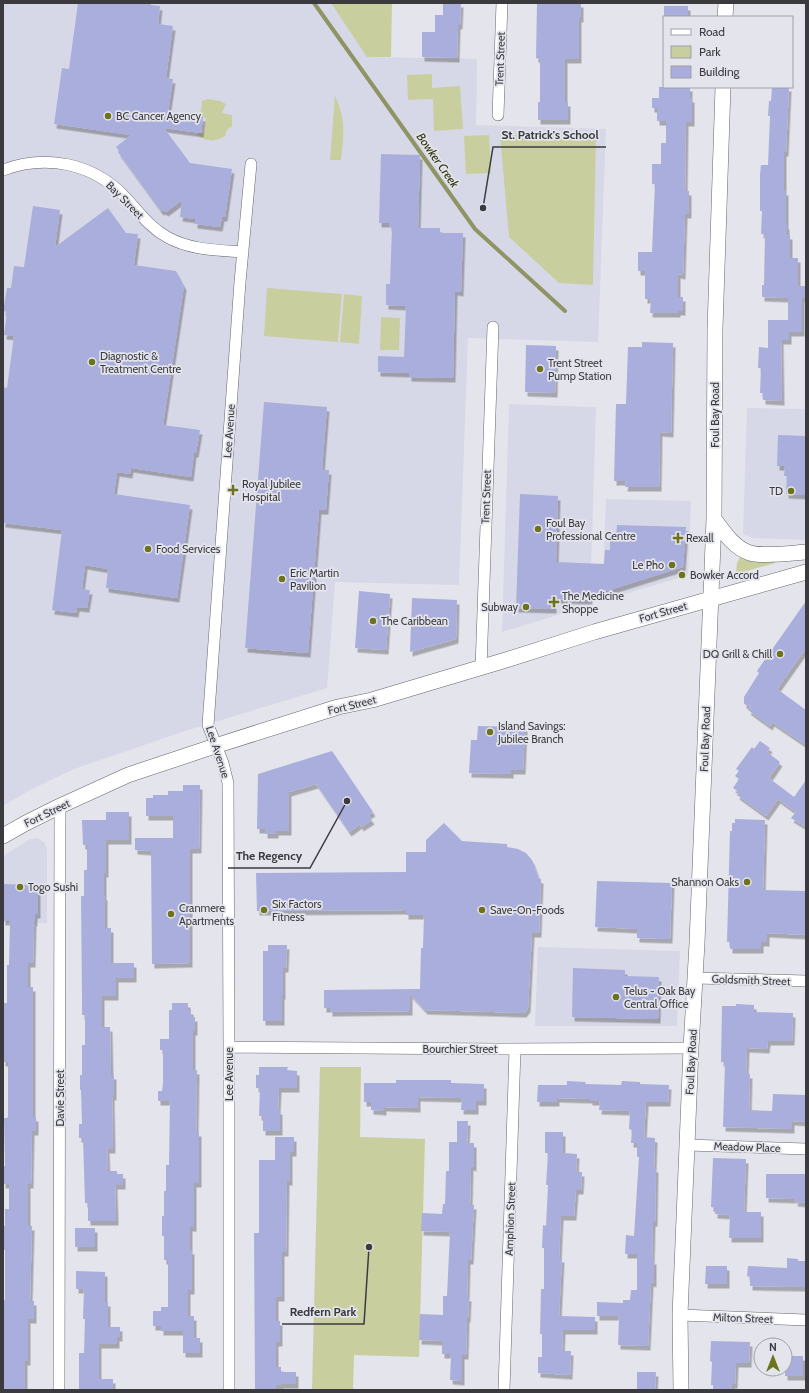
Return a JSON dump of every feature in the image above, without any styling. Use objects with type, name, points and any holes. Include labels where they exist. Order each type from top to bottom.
[{"type":"main road","points":[[725,16],[726,3]]},
{"type":"main road","name":"Foul Bay Road","points":[[681,1390],[680,1315],[714,519],[715,329],[723,88]]},
{"type":"main road","points":[[714,519],[727,536],[750,553],[768,554],[806,552]]},
{"type":"main road","name":"Fort Street","points":[[3,836],[60,806],[128,775],[215,746],[338,707],[372,700],[481,668],[594,632],[806,572]]},
{"type":"street","name":"Trent Street","points":[[498,114],[502,3]]},
{"type":"street","name":"Bay Street","points":[[3,170],[29,162],[48,162],[81,168],[97,175],[111,184],[151,226],[168,237],[187,245],[206,249],[244,252]]},
{"type":"street","name":"Lee Avenue","points":[[229,1390],[228,783],[223,763],[208,725],[251,164]]},
{"type":"street","name":"Trent Street","points":[[481,668],[492,327]]},
{"type":"street","name":"Davie Street","points":[[59,1390],[60,806]]},
{"type":"street","name":"Goldsmith Street","points":[[695,978],[806,981]]},
{"type":"street","name":"Bourchier Street","points":[[229,1047],[515,1049],[691,1048]]},
{"type":"street","name":"Amphion Street","points":[[504,1390],[515,1049]]},
{"type":"street","name":"Meadow Place","points":[[687,1145],[806,1149]]},
{"type":"street","name":"Milton Street","points":[[680,1315],[806,1320]]},
{"type":"shaded area","name":"Royal Jubilee Hospital","points":[[3,3],[369,3],[368,57],[477,59],[476,125],[606,129],[598,342],[468,338],[459,585],[335,582],[327,688],[185,731],[74,769],[30,790],[3,806]]},
{"type":"shaded area","points":[[509,404],[596,407],[590,605],[502,632]]},
{"type":"shaded area","points":[[747,408],[806,409],[806,540],[753,538],[743,534]]},
{"type":"shaded area","points":[[606,499],[691,501],[688,575],[602,601]]},
{"type":"shaded area","points":[[37,838],[44,842],[47,849],[47,923],[3,923],[3,856],[30,839]]},
{"type":"shaded area","points":[[538,947],[680,951],[677,1026],[535,1026]]},
{"type":"green space","points":[[331,3],[392,3],[391,57],[367,57]]},
{"type":"green space","points":[[432,74],[432,88],[460,86],[463,129],[434,131],[433,99],[408,100],[407,75]]},
{"type":"green space","points":[[335,96],[343,120],[341,160],[330,160]]},
{"type":"green space","points":[[208,99],[220,101],[226,104],[222,113],[232,115],[232,127],[228,129],[225,136],[214,140],[204,139],[197,135],[198,133],[204,133],[206,118],[200,117],[202,101]]},
{"type":"green space","points":[[489,135],[491,173],[466,174],[464,136]]},
{"type":"green space","points":[[500,135],[596,136],[593,285],[559,283],[509,237]]},
{"type":"green space","points":[[267,288],[342,294],[338,342],[264,336]]},
{"type":"green space","points":[[344,294],[362,296],[359,344],[340,342]]},
{"type":"green space","points":[[381,317],[400,318],[399,350],[380,350]]},
{"type":"green space","points":[[742,554],[775,563],[736,574],[737,563]]},
{"type":"green space","points":[[320,1067],[361,1067],[360,1137],[425,1139],[419,1357],[354,1355],[353,1390],[312,1390]]},
{"type":"building","name":"BC Cancer Agency","points":[[78,3],[151,3],[151,5],[160,6],[158,24],[173,26],[166,78],[173,79],[168,113],[203,117],[201,133],[164,128],[190,163],[232,169],[225,217],[222,217],[220,227],[195,224],[195,219],[180,217],[182,200],[166,212],[163,210],[161,211],[118,152],[119,151],[116,147],[131,135],[54,124],[62,68],[69,69]]},
{"type":"building","points":[[443,3],[461,3],[460,25],[458,25],[457,58],[422,57],[422,32],[435,32],[435,15],[443,15]]},
{"type":"building","points":[[537,3],[581,3],[581,18],[579,18],[579,59],[565,59],[565,102],[568,102],[568,120],[538,120],[538,102],[540,102],[540,59],[536,58]]},
{"type":"building","points":[[664,6],[688,6],[688,16],[664,16]]},
{"type":"building","points":[[659,87],[663,87],[690,88],[690,98],[692,98],[692,122],[686,122],[685,191],[689,191],[689,214],[685,214],[683,275],[678,274],[678,297],[683,297],[683,311],[678,311],[678,313],[650,313],[651,299],[645,299],[645,271],[638,271],[638,252],[652,252],[655,184],[652,184],[652,164],[661,164],[661,143],[666,143],[666,121],[657,121],[657,108],[652,108],[652,98],[659,98]]},
{"type":"building","points":[[772,88],[789,88],[786,152],[784,152],[786,225],[787,235],[790,235],[790,258],[798,258],[798,286],[806,286],[806,298],[802,298],[802,332],[789,332],[789,340],[781,340],[782,401],[763,400],[763,393],[760,393],[761,368],[758,368],[759,347],[768,348],[768,320],[788,320],[788,298],[762,297],[762,285],[764,285],[765,234],[761,234],[762,211],[760,211],[760,175],[761,165],[768,165],[770,116],[768,116],[769,101],[771,101]]},
{"type":"building","points":[[381,154],[420,155],[418,228],[440,228],[440,233],[463,233],[461,292],[455,291],[453,378],[409,377],[409,373],[378,372],[378,356],[404,357],[406,306],[386,305],[386,284],[390,284],[392,228],[389,227],[389,223],[379,223]]},
{"type":"building","name":"Diagnostic & Treatment Centre","points":[[33,206],[60,210],[55,247],[108,208],[126,233],[138,234],[134,265],[176,271],[184,286],[163,425],[200,430],[196,453],[194,453],[191,477],[131,468],[130,474],[117,472],[114,494],[190,505],[177,598],[106,588],[108,569],[85,565],[82,589],[90,590],[87,608],[77,607],[76,613],[52,610],[62,530],[3,523],[3,387],[7,388],[14,336],[4,335],[7,312],[3,311],[7,288],[11,288],[14,266],[24,267]]},
{"type":"building","points":[[642,342],[673,343],[671,433],[660,432],[659,487],[625,487],[626,481],[614,481],[616,404],[626,404],[628,347],[642,347]]},
{"type":"building","name":"Trent Street Pump Station","points":[[526,345],[556,346],[555,393],[525,392]]},
{"type":"building","name":"Eric Martin Pavilion","points":[[264,402],[327,407],[322,470],[329,470],[326,510],[319,510],[308,653],[245,648]]},
{"type":"building","points":[[778,435],[806,436],[806,495],[786,494],[787,476],[784,476],[785,466],[777,466]]},
{"type":"building","points":[[520,494],[558,496],[556,562],[604,564],[605,550],[610,550],[610,536],[616,536],[617,525],[686,527],[683,567],[590,596],[590,600],[554,599],[554,609],[516,608]]},
{"type":"building","name":"The Caribbean","points":[[359,591],[390,594],[386,650],[355,648]]},
{"type":"building","points":[[412,598],[457,600],[456,639],[410,652]]},
{"type":"building","points":[[806,601],[806,648],[777,689],[806,710],[806,745],[772,722],[770,726],[748,710],[751,707],[744,704],[744,697],[759,673],[757,671]]},
{"type":"building","points":[[478,726],[525,727],[523,770],[511,770],[511,774],[469,773],[471,740],[477,740]]},
{"type":"building","points":[[760,741],[770,748],[767,752],[780,762],[769,778],[794,797],[806,780],[806,827],[791,818],[796,812],[778,799],[766,816],[737,795],[739,792],[733,788],[739,779],[735,776],[739,771],[736,769],[752,747],[754,749]]},
{"type":"building","points":[[332,751],[373,812],[368,815],[372,820],[361,827],[360,824],[349,832],[316,784],[289,792],[289,831],[276,831],[276,834],[265,834],[265,829],[257,829],[258,774]]},
{"type":"building","points":[[183,785],[200,785],[199,849],[190,849],[190,963],[152,964],[151,851],[135,850],[135,838],[173,838],[173,816],[146,816],[146,798],[153,798],[153,795],[168,795],[168,791],[183,791]]},
{"type":"building","points":[[106,812],[129,812],[129,840],[106,840],[104,896],[105,928],[111,928],[111,963],[134,963],[134,978],[116,978],[116,996],[102,996],[102,1027],[110,1027],[111,1075],[114,1075],[114,1096],[112,1096],[113,1149],[107,1149],[108,1171],[117,1171],[117,1174],[123,1174],[123,1185],[115,1185],[116,1221],[88,1221],[88,1203],[85,1203],[83,1138],[79,1138],[79,1124],[82,1124],[80,1075],[82,1075],[82,1045],[85,1045],[85,1015],[82,1015],[81,896],[84,896],[84,870],[87,870],[87,845],[83,845],[82,820],[106,820]]},
{"type":"building","name":"Shannon Oaks","points":[[735,819],[765,820],[763,890],[806,891],[806,935],[767,933],[767,942],[761,942],[761,949],[730,949],[730,942],[727,942],[730,831],[732,831],[732,823],[735,823]]},
{"type":"building","name":"Save-On-Foods","points":[[444,823],[462,841],[507,844],[507,847],[518,849],[526,853],[532,860],[539,879],[541,879],[539,933],[532,933],[528,1008],[524,1013],[425,1010],[410,994],[410,1011],[330,1012],[330,1008],[324,1008],[324,990],[420,989],[421,948],[423,948],[424,915],[406,915],[406,910],[257,911],[256,873],[406,872],[406,852],[426,852],[426,840]]},
{"type":"building","points":[[597,881],[672,883],[670,939],[637,938],[637,929],[595,927]]},
{"type":"building","points":[[3,884],[38,885],[38,914],[35,914],[34,922],[33,963],[28,963],[28,987],[33,987],[33,1117],[36,1117],[36,1131],[32,1131],[31,1184],[28,1184],[28,1226],[32,1226],[30,1301],[34,1301],[34,1319],[28,1319],[28,1361],[25,1361],[25,1390],[3,1390],[3,1300],[5,1300],[5,1250],[3,1250],[3,1226],[5,1226],[5,1209],[9,1209],[9,1184],[3,1184],[3,1166],[5,1166],[4,1118],[8,1117],[8,1062],[3,1062],[3,1003],[7,1003],[7,965],[9,965],[10,921],[3,921]]},
{"type":"building","points":[[268,945],[287,945],[286,968],[283,968],[282,1021],[263,1021],[263,951],[268,951]]},
{"type":"building","name":"Telus - Oak Bay Central Office","points":[[573,968],[625,970],[625,976],[659,977],[658,1019],[572,1017]]},
{"type":"building","points":[[172,1003],[188,1003],[188,1010],[191,1010],[191,1017],[195,1017],[195,1031],[193,1031],[193,1070],[197,1070],[196,1132],[199,1132],[199,1183],[194,1183],[194,1227],[190,1227],[190,1250],[192,1250],[192,1290],[188,1290],[188,1316],[194,1316],[194,1338],[200,1338],[200,1353],[183,1353],[183,1331],[161,1331],[161,1326],[153,1326],[153,1311],[161,1311],[161,1307],[168,1307],[168,1260],[164,1260],[162,1216],[164,1216],[164,1191],[166,1191],[166,1165],[169,1165],[170,1101],[158,1101],[158,1091],[162,1091],[163,1083],[163,1050],[160,1050],[160,1039],[169,1039],[169,1010],[172,1010]]},
{"type":"building","points":[[736,1004],[754,1005],[754,1012],[793,1013],[792,1041],[768,1041],[767,1049],[747,1048],[746,1074],[750,1074],[749,1110],[772,1111],[773,1094],[806,1095],[806,1122],[792,1121],[792,1129],[723,1127],[725,1062],[721,1062],[722,1006],[736,1006]]},
{"type":"building","points":[[259,1067],[288,1067],[287,1070],[297,1071],[297,1088],[279,1088],[278,1110],[280,1110],[280,1131],[263,1131],[263,1116],[259,1116],[260,1088],[256,1088],[256,1075],[259,1075]]},
{"type":"building","points":[[396,1080],[451,1080],[451,1083],[484,1084],[484,1101],[476,1101],[476,1110],[461,1110],[462,1098],[418,1097],[418,1108],[384,1107],[384,1111],[371,1110],[371,1102],[364,1102],[364,1083],[396,1083]]},
{"type":"building","points":[[567,1081],[586,1082],[585,1084],[621,1085],[622,1081],[640,1082],[640,1084],[669,1085],[668,1102],[646,1102],[644,1137],[655,1138],[654,1168],[656,1168],[655,1222],[653,1222],[652,1260],[654,1260],[654,1283],[651,1282],[648,1346],[618,1345],[619,1316],[597,1316],[597,1302],[623,1303],[623,1300],[630,1300],[631,1290],[637,1290],[637,1254],[625,1254],[626,1235],[634,1236],[639,1157],[637,1157],[637,1143],[631,1143],[632,1130],[629,1129],[630,1111],[599,1110],[600,1101],[590,1101],[590,1099],[557,1098],[557,1102],[537,1102],[538,1085],[567,1085]]},
{"type":"building","points":[[457,1121],[468,1121],[467,1143],[474,1143],[474,1167],[471,1166],[470,1205],[474,1205],[471,1260],[468,1260],[468,1318],[466,1355],[462,1355],[462,1381],[450,1380],[451,1354],[442,1354],[442,1341],[419,1340],[420,1314],[443,1315],[443,1296],[447,1296],[450,1232],[421,1231],[422,1213],[442,1214],[443,1204],[445,1204],[446,1171],[449,1171],[449,1142],[457,1142]]},
{"type":"building","points":[[545,1132],[563,1132],[563,1153],[577,1154],[576,1172],[582,1172],[581,1190],[576,1190],[574,1216],[561,1216],[559,1258],[562,1258],[559,1316],[595,1317],[595,1330],[563,1330],[562,1351],[571,1351],[570,1375],[538,1373],[538,1357],[542,1357],[542,1334],[540,1334],[541,1289],[544,1289],[544,1248],[542,1248],[543,1225],[546,1226],[548,1185],[546,1185],[548,1153],[545,1153]]},
{"type":"building","points":[[275,1137],[294,1137],[294,1152],[290,1152],[290,1181],[287,1181],[286,1252],[282,1252],[282,1297],[276,1297],[276,1321],[280,1321],[280,1342],[276,1342],[276,1367],[281,1367],[281,1372],[296,1372],[296,1384],[276,1385],[276,1390],[255,1390],[254,1233],[259,1233],[259,1160],[275,1160]]},
{"type":"building","points":[[713,1158],[746,1159],[744,1212],[761,1212],[761,1238],[729,1238],[730,1215],[715,1214],[715,1208],[711,1207]]},
{"type":"building","points":[[766,1174],[806,1174],[806,1203],[795,1202],[796,1199],[766,1198]]},
{"type":"building","points":[[75,1228],[95,1228],[95,1247],[75,1247]]},
{"type":"building","points":[[787,1258],[798,1259],[798,1261],[806,1261],[805,1287],[750,1286],[750,1277],[747,1276],[748,1266],[787,1268]]},
{"type":"building","points":[[706,1266],[727,1266],[727,1284],[705,1284]]},
{"type":"building","points":[[76,1271],[105,1272],[105,1302],[108,1302],[108,1327],[120,1327],[120,1337],[117,1337],[117,1344],[99,1344],[99,1379],[113,1379],[113,1390],[79,1390],[79,1353],[84,1353],[85,1319],[83,1319],[84,1289],[76,1289]]},
{"type":"building","points":[[711,1341],[750,1342],[749,1363],[736,1363],[735,1384],[732,1384],[732,1390],[713,1390],[713,1385],[711,1385],[712,1362],[710,1361]]},
{"type":"building","points":[[793,1356],[803,1356],[803,1376],[793,1376]]},
{"type":"building","points":[[637,1372],[656,1372],[655,1390],[637,1390]]},
{"type":"waterway","name":"Bowker Creek","points":[[314,3],[475,229],[565,311]]},
{"type":"place","name":"BC Cancer Agency","points":[[108,116]]},
{"type":"place","name":"St. Patrick's School","points":[[483,208]]},
{"type":"place","name":"Diagnostic & Treatment Centre","points":[[92,362]]},
{"type":"place","name":"Trent Street Pump Station","points":[[540,369]]},
{"type":"place","name":"Royal Jubilee Hospital","points":[[233,490]]},
{"type":"place","name":"TD","points":[[791,491]]},
{"type":"place","name":"Foul Bay Professional Centre","points":[[538,529]]},
{"type":"place","name":"Rexall","points":[[678,538]]},
{"type":"place","name":"Food Services","points":[[148,549]]},
{"type":"place","name":"Le Pho","points":[[672,565]]},
{"type":"place","name":"Bowker Accord","points":[[682,575]]},
{"type":"place","name":"Eric Martin Pavilion","points":[[282,579]]},
{"type":"place","name":"The Medicine Shoppe","points":[[554,602]]},
{"type":"place","name":"Subway","points":[[526,607]]},
{"type":"place","name":"The Caribbean","points":[[373,621]]},
{"type":"place","name":"DQ Grill & Chill","points":[[780,654]]},
{"type":"place","name":"Island Savings: Jubilee Branch","points":[[490,732]]},
{"type":"place","name":"The Regency","points":[[347,801]]},
{"type":"place","name":"Shannon Oaks","points":[[747,882]]},
{"type":"place","name":"Togo Sushi","points":[[20,887]]},
{"type":"place","name":"Six Factors Fitness","points":[[264,910]]},
{"type":"place","name":"Save-On-Foods","points":[[482,910]]},
{"type":"place","name":"Cranmere Apartments","points":[[171,914]]},
{"type":"place","name":"Telus - Oak Bay Central Office","points":[[616,997]]},
{"type":"place","name":"Redfern Park","points":[[369,1247]]}]
